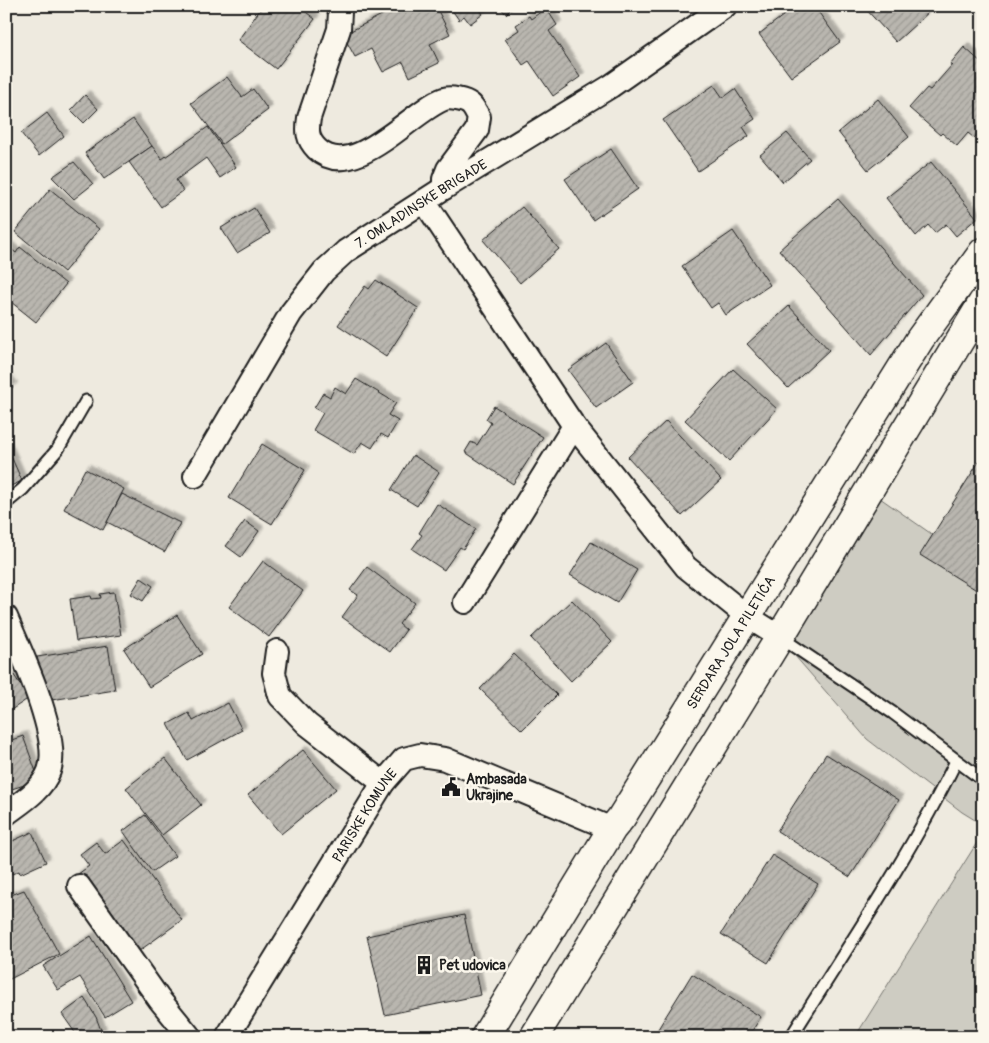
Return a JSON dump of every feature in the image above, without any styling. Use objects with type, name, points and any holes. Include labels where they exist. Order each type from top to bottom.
[{"type":"main road","name":"SERDARA JOLA PILETIĆA","points":[[485,1037],[612,829],[621,818],[748,617],[920,339],[983,252]]},
{"type":"main road","points":[[534,1037],[780,637],[974,327],[983,302]]},
{"type":"street","name":"7. OMLADINSKE BRIGADE","points":[[195,476],[291,313],[324,271],[346,251],[444,188],[611,86],[725,6]]},
{"type":"street","points":[[340,8],[339,29],[309,118],[307,132],[312,144],[322,154],[336,158],[353,156],[379,144],[431,107],[446,99],[459,100],[470,104],[479,117],[477,130],[448,169],[444,179],[444,188]]},
{"type":"street","points":[[424,201],[574,426],[686,567],[748,617],[780,637]]},
{"type":"street","points":[[465,602],[574,426]]},
{"type":"street","points":[[6,617],[30,674],[50,735],[53,755],[49,771],[41,786],[6,814]]},
{"type":"street","points":[[277,651],[274,673],[280,696],[307,724],[383,784]]},
{"type":"street","name":"PARISKE KOMUNE","points":[[227,1037],[383,784],[404,759],[420,756],[445,759],[612,829]]},
{"type":"street","points":[[79,886],[159,999],[190,1037]]},
{"type":"lane","points":[[6,504],[23,489],[58,449],[86,401]]},
{"type":"lane","points":[[780,637],[893,713],[983,780]]},
{"type":"lane","points":[[791,1037],[889,882],[939,796],[956,760]]},
{"type":"shaded area","points":[[870,491],[983,570],[983,825],[962,812],[867,739],[775,633]]},
{"type":"shaded area","points":[[983,833],[983,1037],[855,1037]]},
{"type":"building","points":[[263,6],[298,6],[315,19],[276,69],[238,40]]},
{"type":"building","points":[[399,6],[442,6],[437,9],[450,34],[430,44],[439,63],[410,77],[403,62],[383,72],[371,49],[355,57],[343,35]]},
{"type":"building","points":[[449,6],[477,6],[483,14],[470,24],[464,16],[459,20]]},
{"type":"building","points":[[499,6],[514,6],[506,14]]},
{"type":"building","points":[[796,6],[814,6],[840,42],[791,77],[759,34]]},
{"type":"building","points":[[863,6],[924,6],[929,12],[896,42]]},
{"type":"building","points":[[546,8],[557,25],[549,31],[580,77],[553,96],[529,61],[523,65],[505,39],[519,30],[516,25],[529,16],[531,19]]},
{"type":"building","points":[[964,47],[983,64],[983,128],[974,138],[968,133],[957,146],[942,133],[940,135],[909,108],[927,88],[930,90],[952,65],[950,64]]},
{"type":"building","points":[[227,77],[242,97],[253,89],[268,110],[222,144],[191,103]]},
{"type":"building","points":[[714,85],[723,98],[735,89],[755,119],[743,127],[749,136],[698,171],[663,120]]},
{"type":"building","points":[[85,95],[98,109],[84,123],[71,110]]},
{"type":"building","points":[[878,99],[909,137],[868,170],[838,132]]},
{"type":"building","points":[[47,113],[64,136],[39,156],[21,133]]},
{"type":"building","points":[[133,119],[152,146],[104,179],[85,153]]},
{"type":"building","points":[[208,127],[236,167],[220,178],[206,158],[176,180],[183,191],[161,207],[129,162],[152,146],[162,159]]},
{"type":"building","points":[[787,133],[810,159],[783,182],[760,155]]},
{"type":"building","points":[[611,149],[638,189],[593,220],[565,179]]},
{"type":"building","points":[[74,162],[93,184],[74,199],[52,177]]},
{"type":"building","points":[[931,162],[977,218],[956,236],[946,224],[935,233],[928,225],[916,236],[886,198]]},
{"type":"building","points":[[50,189],[99,229],[64,272],[15,232]]},
{"type":"building","points":[[838,199],[922,295],[871,355],[779,250]]},
{"type":"building","points":[[522,207],[559,249],[520,283],[483,240]]},
{"type":"building","points":[[254,208],[270,233],[237,253],[221,228]]},
{"type":"building","points":[[733,231],[770,285],[726,315],[718,303],[711,308],[682,266]]},
{"type":"building","points":[[6,245],[16,253],[20,247],[66,284],[36,322],[6,298]]},
{"type":"building","points":[[376,280],[418,308],[386,357],[338,325],[365,286],[369,289]]},
{"type":"building","points":[[789,306],[829,350],[788,388],[747,344]]},
{"type":"building","points":[[606,343],[633,382],[596,408],[568,370]]},
{"type":"building","points":[[733,369],[777,409],[729,461],[685,420]]},
{"type":"building","points":[[6,378],[13,387],[6,392]]},
{"type":"building","points":[[356,379],[396,403],[388,415],[398,421],[388,438],[381,434],[372,448],[362,442],[354,454],[313,430],[323,413],[314,408],[323,393],[330,397],[335,387],[346,394]]},
{"type":"building","points":[[494,406],[543,437],[513,484],[465,452],[471,442],[477,445],[491,423],[486,419]]},
{"type":"building","points":[[666,421],[721,480],[682,516],[628,457]]},
{"type":"building","points":[[262,444],[305,470],[272,524],[229,498]]},
{"type":"building","points":[[6,445],[22,481],[6,488]]},
{"type":"building","points":[[413,455],[439,472],[417,506],[391,490]]},
{"type":"building","points":[[980,460],[983,461],[983,594],[920,555]]},
{"type":"building","points":[[85,469],[124,489],[103,530],[64,509]]},
{"type":"building","points":[[122,494],[180,523],[165,552],[107,522]]},
{"type":"building","points":[[437,504],[476,529],[463,549],[460,547],[444,570],[412,549],[422,535],[419,533]]},
{"type":"building","points":[[245,521],[259,531],[241,557],[226,546]]},
{"type":"building","points":[[591,542],[637,570],[617,603],[570,575]]},
{"type":"building","points":[[263,561],[303,591],[269,637],[229,607]]},
{"type":"building","points":[[367,567],[415,603],[399,624],[406,630],[390,652],[342,617],[358,595],[350,590]]},
{"type":"building","points":[[141,578],[153,586],[143,601],[131,594]]},
{"type":"building","points":[[114,592],[121,635],[76,641],[70,599],[91,596],[92,599],[101,598],[100,594]]},
{"type":"building","points":[[572,600],[612,642],[571,681],[531,638]]},
{"type":"building","points":[[177,615],[202,654],[149,687],[124,649]]},
{"type":"building","points":[[108,646],[115,690],[45,701],[37,657]]},
{"type":"building","points":[[514,654],[557,695],[522,730],[480,689]]},
{"type":"building","points":[[6,663],[29,698],[11,710],[6,703]]},
{"type":"building","points":[[228,703],[242,730],[187,760],[168,724],[189,713],[193,721]]},
{"type":"building","points":[[23,736],[39,780],[6,791],[6,742]]},
{"type":"building","points":[[303,750],[336,789],[281,834],[248,795]]},
{"type":"building","points":[[826,754],[899,800],[850,877],[777,831]]},
{"type":"building","points":[[165,758],[201,805],[162,835],[126,788]]},
{"type":"building","points":[[145,815],[175,856],[152,872],[123,831]]},
{"type":"building","points":[[32,832],[46,862],[20,874],[19,871],[12,874],[6,862],[6,844]]},
{"type":"building","points":[[124,840],[182,920],[132,956],[74,877],[89,866],[80,854],[96,842],[105,854]]},
{"type":"building","points":[[772,855],[818,884],[768,963],[721,934]]},
{"type":"building","points":[[24,890],[59,954],[6,981],[6,897]]},
{"type":"building","name":"Pet udovica","points":[[464,915],[481,995],[385,1015],[367,936]]},
{"type":"building","points":[[91,936],[131,1001],[105,1017],[80,977],[58,990],[43,966]]},
{"type":"building","points":[[692,974],[761,1017],[748,1037],[653,1037]]},
{"type":"building","points":[[84,998],[96,1017],[102,1033],[95,1037],[85,1037],[83,1034],[78,1037],[62,1014]]},
{"type":"place","name":"Ambasada Ukrajine","points":[[451,787]]},
{"type":"place","name":"Pet udovica","points":[[424,965]]}]
